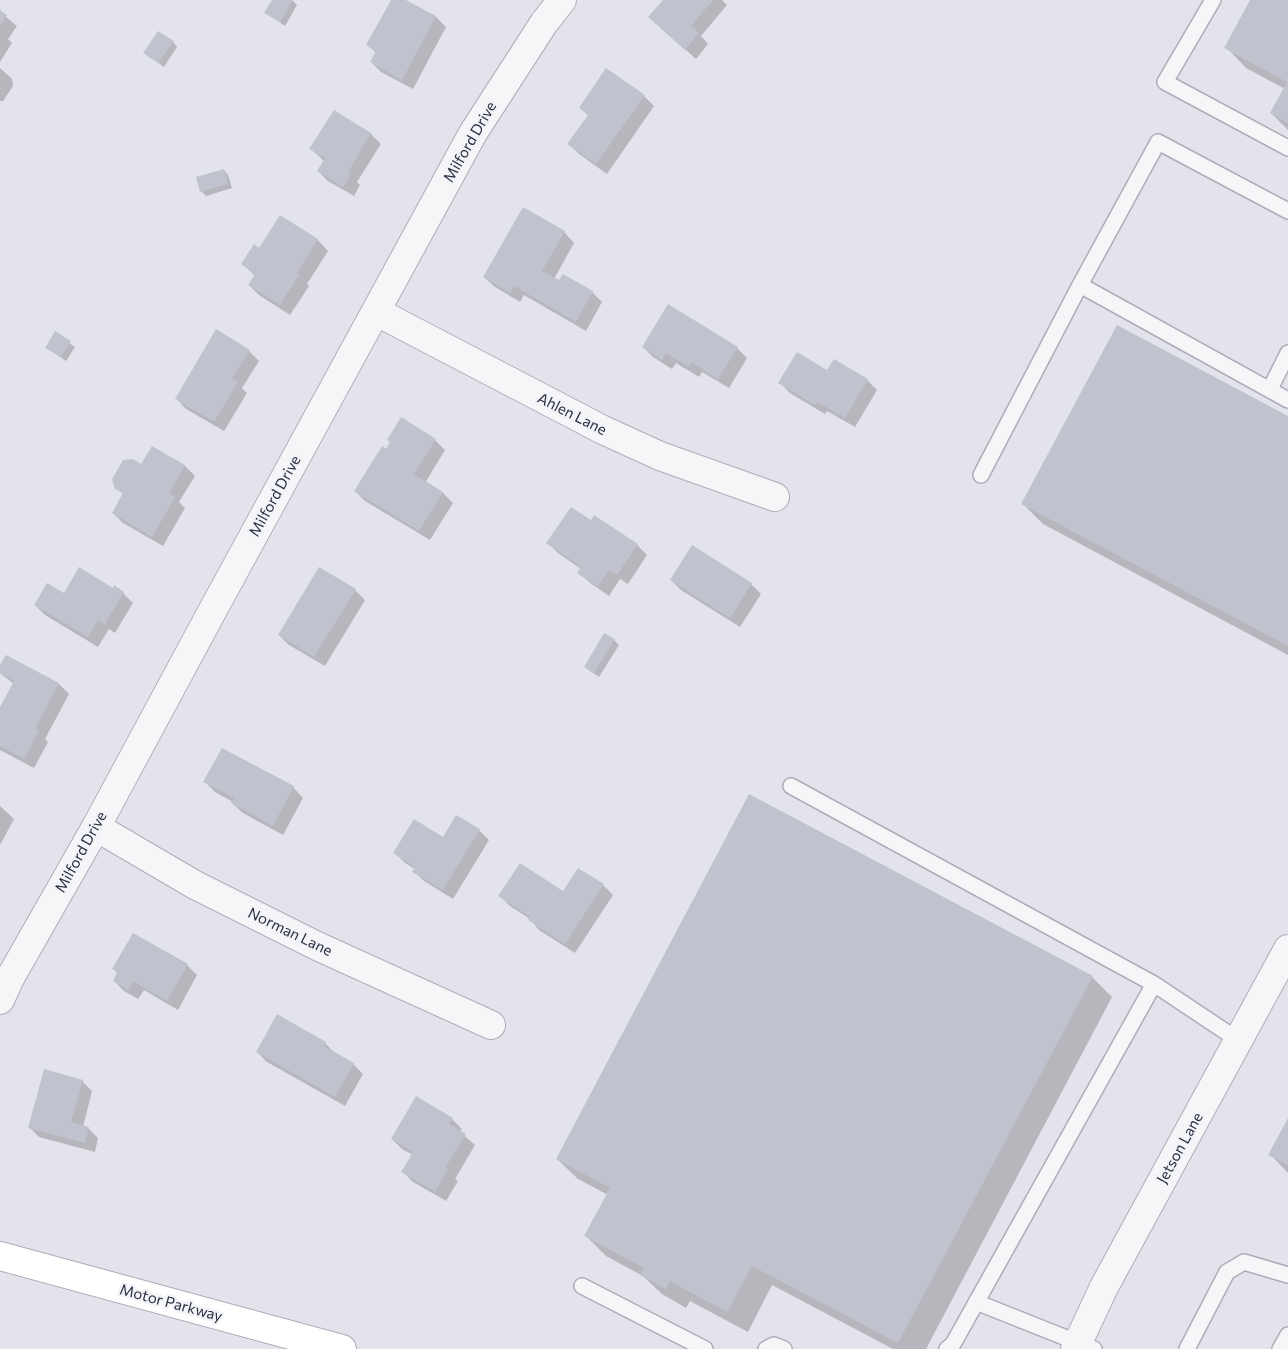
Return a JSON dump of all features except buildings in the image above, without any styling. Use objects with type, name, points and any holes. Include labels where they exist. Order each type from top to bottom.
[{"type":"main road","name":"Motor Parkway","points":[[0,1256],[342,1349]]},
{"type":"street","name":"Milford Drive","points":[[0,1000],[10,978],[96,827],[210,614],[473,133],[544,23],[562,0]]},
{"type":"street","name":"Ahlen Lane","points":[[376,312],[603,430],[660,456],[775,497]]},
{"type":"street","name":"Norman Lane","points":[[96,827],[195,885],[318,946],[491,1025]]},
{"type":"street","name":"Jetson Lane","points":[[1082,1347],[1104,1287],[1288,949]]},
{"type":"lane","points":[[1213,0],[1166,82],[1288,148]]},
{"type":"lane","points":[[981,475],[1080,285],[1158,142],[1288,211]]},
{"type":"lane","points":[[1080,285],[1288,400]]},
{"type":"lane","points":[[1270,389],[1288,353]]},
{"type":"lane","points":[[790,786],[1154,984],[1238,1040]]},
{"type":"lane","points":[[947,1349],[953,1344],[1154,984]]},
{"type":"lane","points":[[1187,1349],[1228,1272],[1244,1262],[1288,1275]]},
{"type":"lane","points":[[582,1286],[706,1349]]},
{"type":"lane","points":[[976,1302],[1082,1347]]},
{"type":"lane","points":[[1280,1349],[1288,1335]]},
{"type":"lane","points":[[766,1349],[774,1346],[784,1349]]}]
